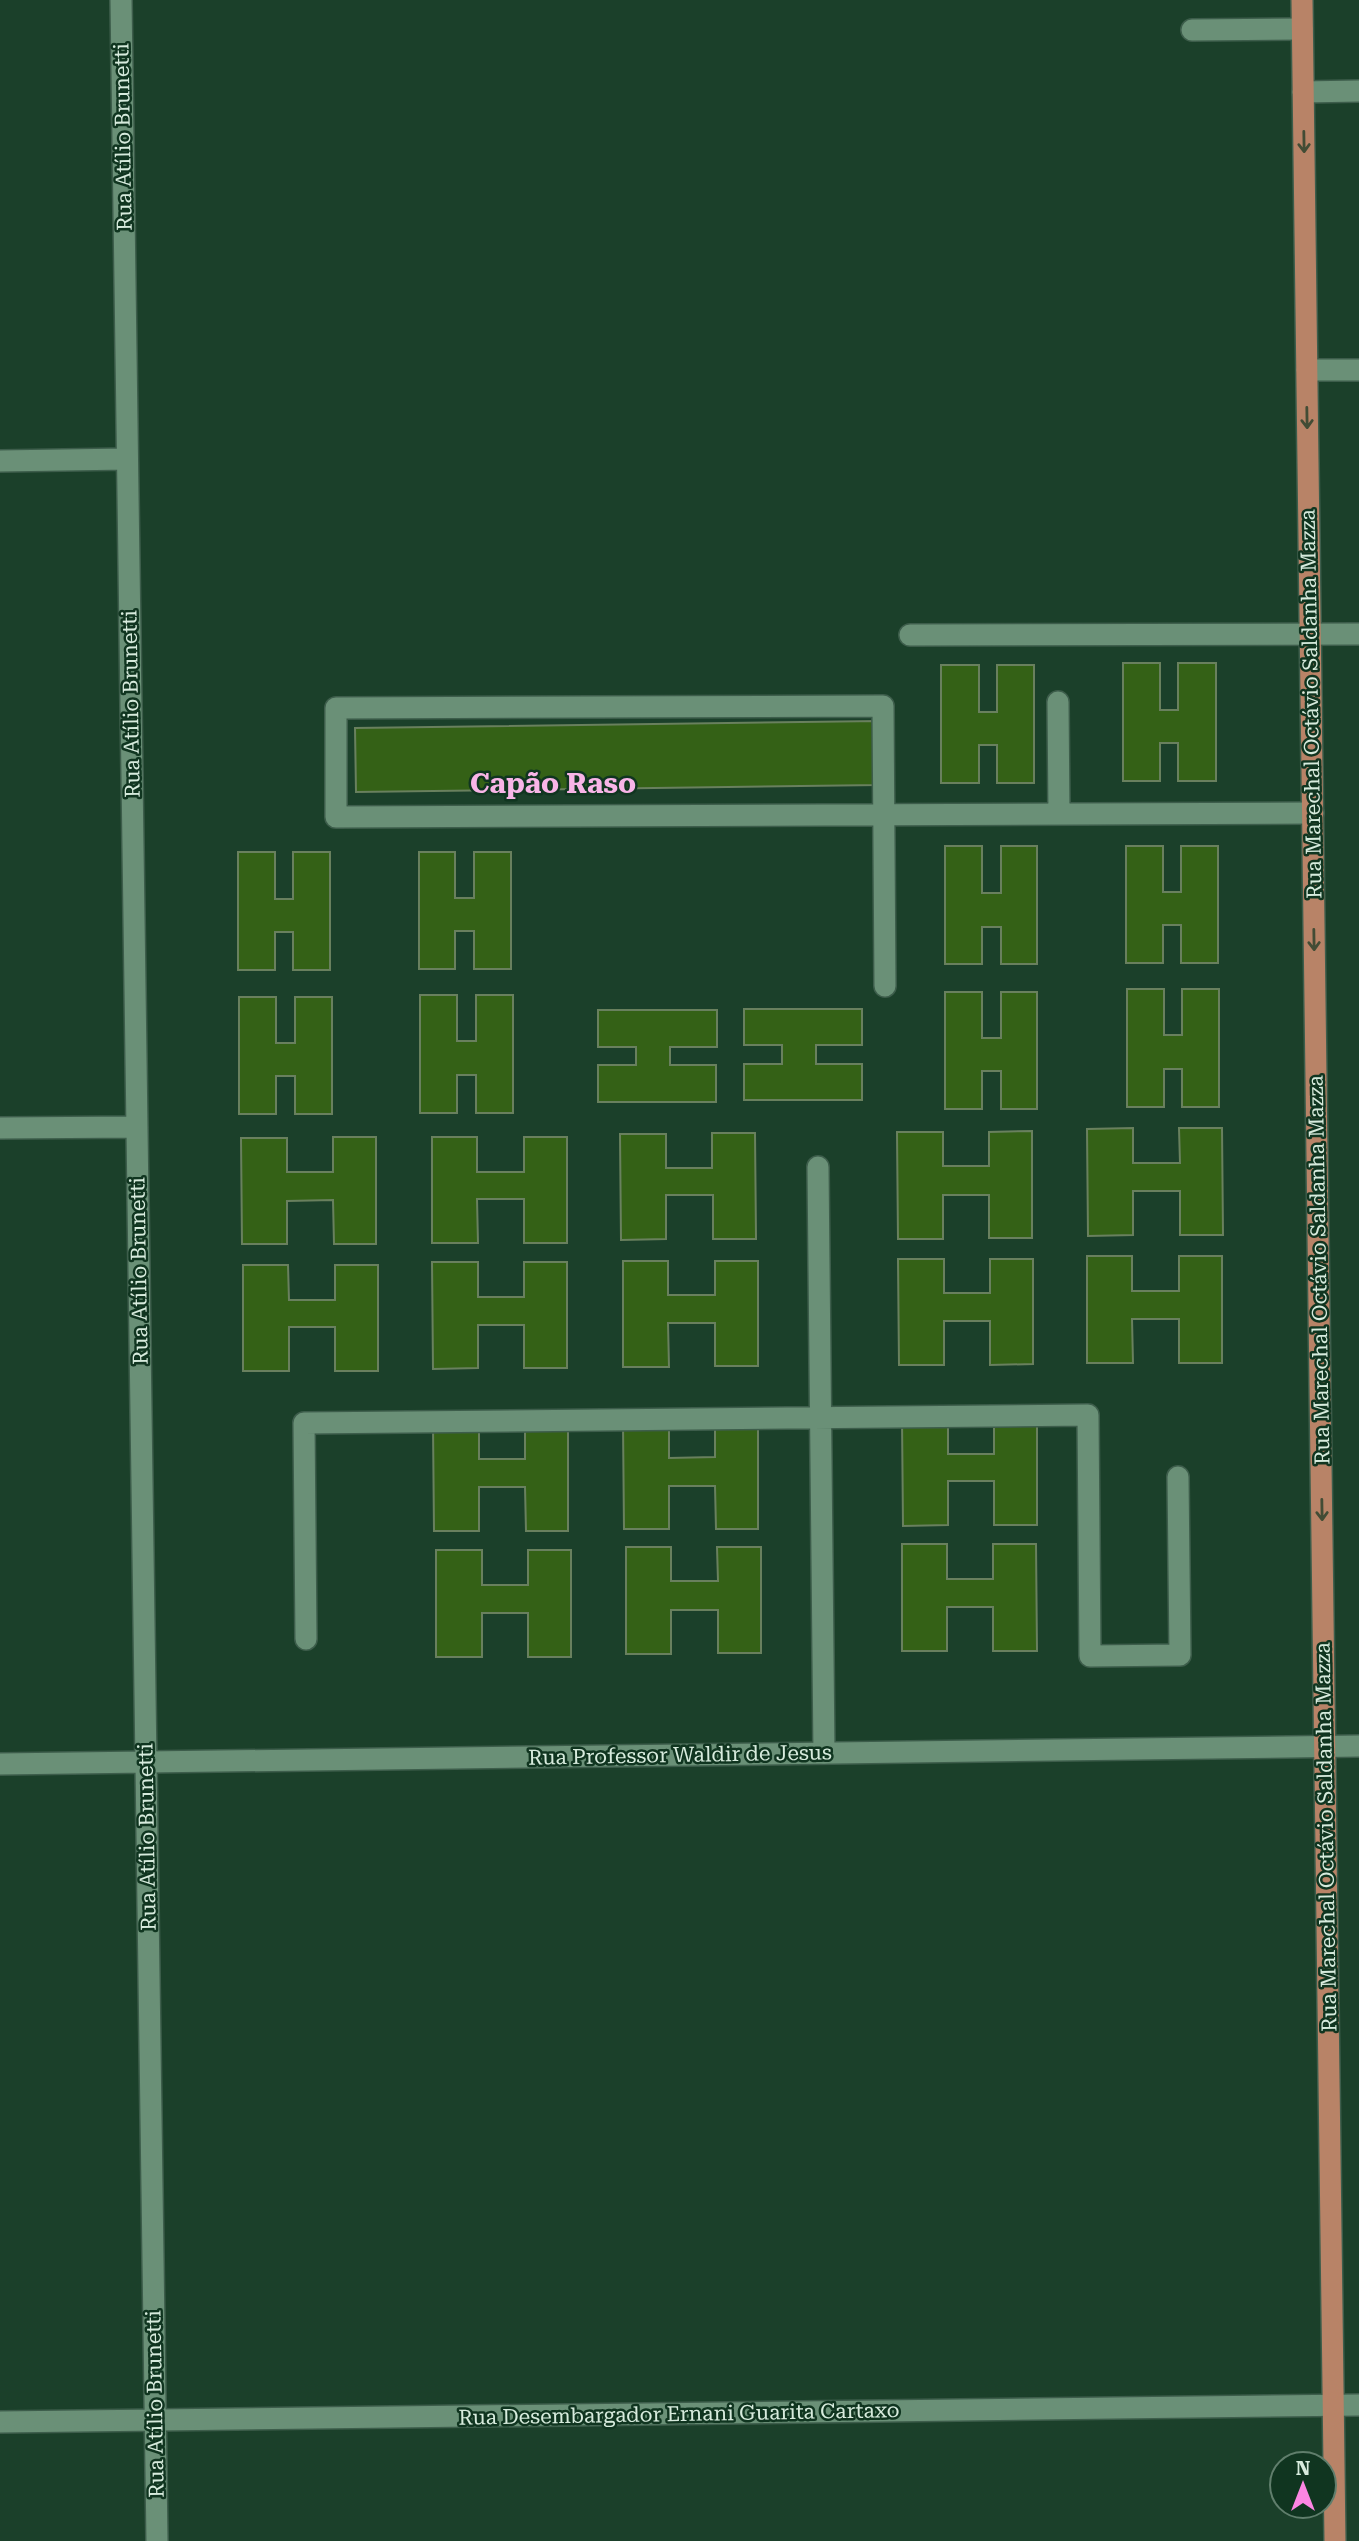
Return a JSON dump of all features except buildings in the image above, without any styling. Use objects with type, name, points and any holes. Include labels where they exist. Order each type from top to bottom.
[{"type":"main road","name":"Rua Marechal Octávio Saldanha Mazza","points":[[1302,0],[1335,2541]]},
{"type":"street","name":"Rua Atílio Brunetti","points":[[121,0],[158,2541]]},
{"type":"street","points":[[1192,30],[1302,29]]},
{"type":"street","points":[[1303,92],[1359,91]]},
{"type":"street","points":[[1307,370],[1359,370]]},
{"type":"street","points":[[0,461],[127,459]]},
{"type":"street","points":[[910,635],[1359,634]]},
{"type":"street","points":[[1058,702],[1059,814]]},
{"type":"street","points":[[885,986],[884,814],[883,706],[336,708],[336,817],[884,814],[1313,813]]},
{"type":"street","points":[[0,1128],[137,1127]]},
{"type":"street","points":[[818,1167],[824,1753]]},
{"type":"street","points":[[306,1639],[304,1423],[1088,1415],[1090,1656],[1180,1655],[1178,1477]]},
{"type":"street","name":"Rua Professor Waldir de Jesus","points":[[0,1764],[1359,1746]]},
{"type":"street","name":"Rua Desembargador Ernani Guarita Cartaxo","points":[[0,2422],[1359,2405]]},
{"type":"district","name":"Capão Raso","points":[[553,783]]}]
